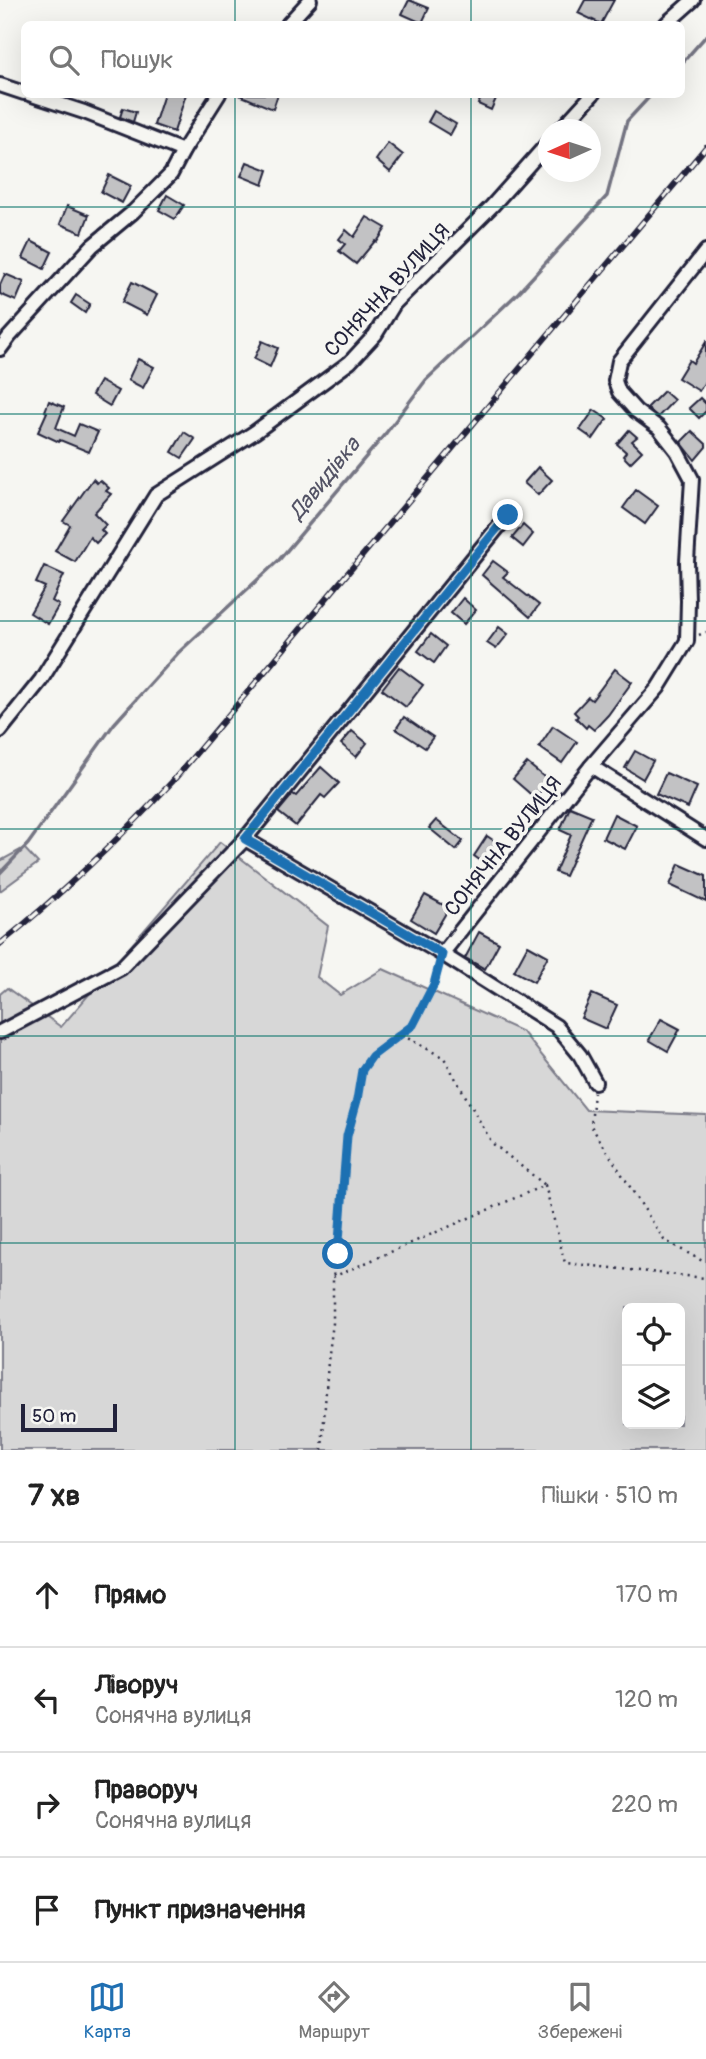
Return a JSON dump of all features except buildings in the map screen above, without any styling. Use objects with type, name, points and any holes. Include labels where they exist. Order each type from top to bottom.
[{"type":"street","points":[[291,21],[310,0]]},
{"type":"street","points":[[669,21],[693,0]]},
{"type":"street","points":[[0,85],[21,92]]},
{"type":"street","points":[[39,98],[183,151]]},
{"type":"street","points":[[0,349],[92,246],[133,212],[171,174],[216,98]]},
{"type":"street","points":[[570,119],[589,98]]},
{"type":"street","name":"СОНЯЧНА ВУЛИЦЯ","points":[[0,731],[41,680],[156,495],[256,432],[350,362],[375,335],[394,304],[492,206],[538,153]]},
{"type":"street","name":"СОНЯЧНА ВУЛИЦЯ","points":[[442,954],[658,688],[687,641],[687,562],[692,479],[677,451],[659,428],[636,411],[619,392],[615,381],[619,361],[706,251]]},
{"type":"street","points":[[0,1032],[121,968],[245,839],[508,515]]},
{"type":"street","points":[[592,766],[706,839]]},
{"type":"street","points":[[245,839],[442,954],[556,1026],[580,1055],[595,1082]]},
{"type":"path","points":[[322,1450],[333,1323],[333,1278],[338,1254],[347,1136],[362,1070],[372,1056],[413,1025],[434,984],[442,954]]},
{"type":"path","points":[[402,1035],[444,1058],[492,1143],[545,1185],[565,1263],[706,1278]]},
{"type":"path","points":[[595,1082],[591,1126],[664,1240],[706,1264]]},
{"type":"path","points":[[333,1278],[545,1185]]},
{"type":"shaded area","points":[[220,842],[328,926],[317,977],[340,995],[383,969],[523,1032],[586,1110],[706,1115],[706,1450],[0,1450],[0,994],[7,988],[61,1027]]},
{"type":"shaded area","points":[[24,848],[38,863],[0,891],[0,861]]},
{"type":"waterway","name":"Давидівка","points":[[685,60],[706,36]]},
{"type":"waterway","name":"Давидівка","points":[[0,873],[28,844],[114,724],[178,653],[279,560],[386,433],[426,380],[518,293],[607,196],[627,121],[648,98]]},
{"type":"railway","points":[[0,944],[89,866],[172,782],[706,147]]},
{"type":"route","points":[[338,1254],[347,1136],[362,1070],[372,1056],[413,1025],[434,984],[442,954],[245,839],[508,515]]}]
